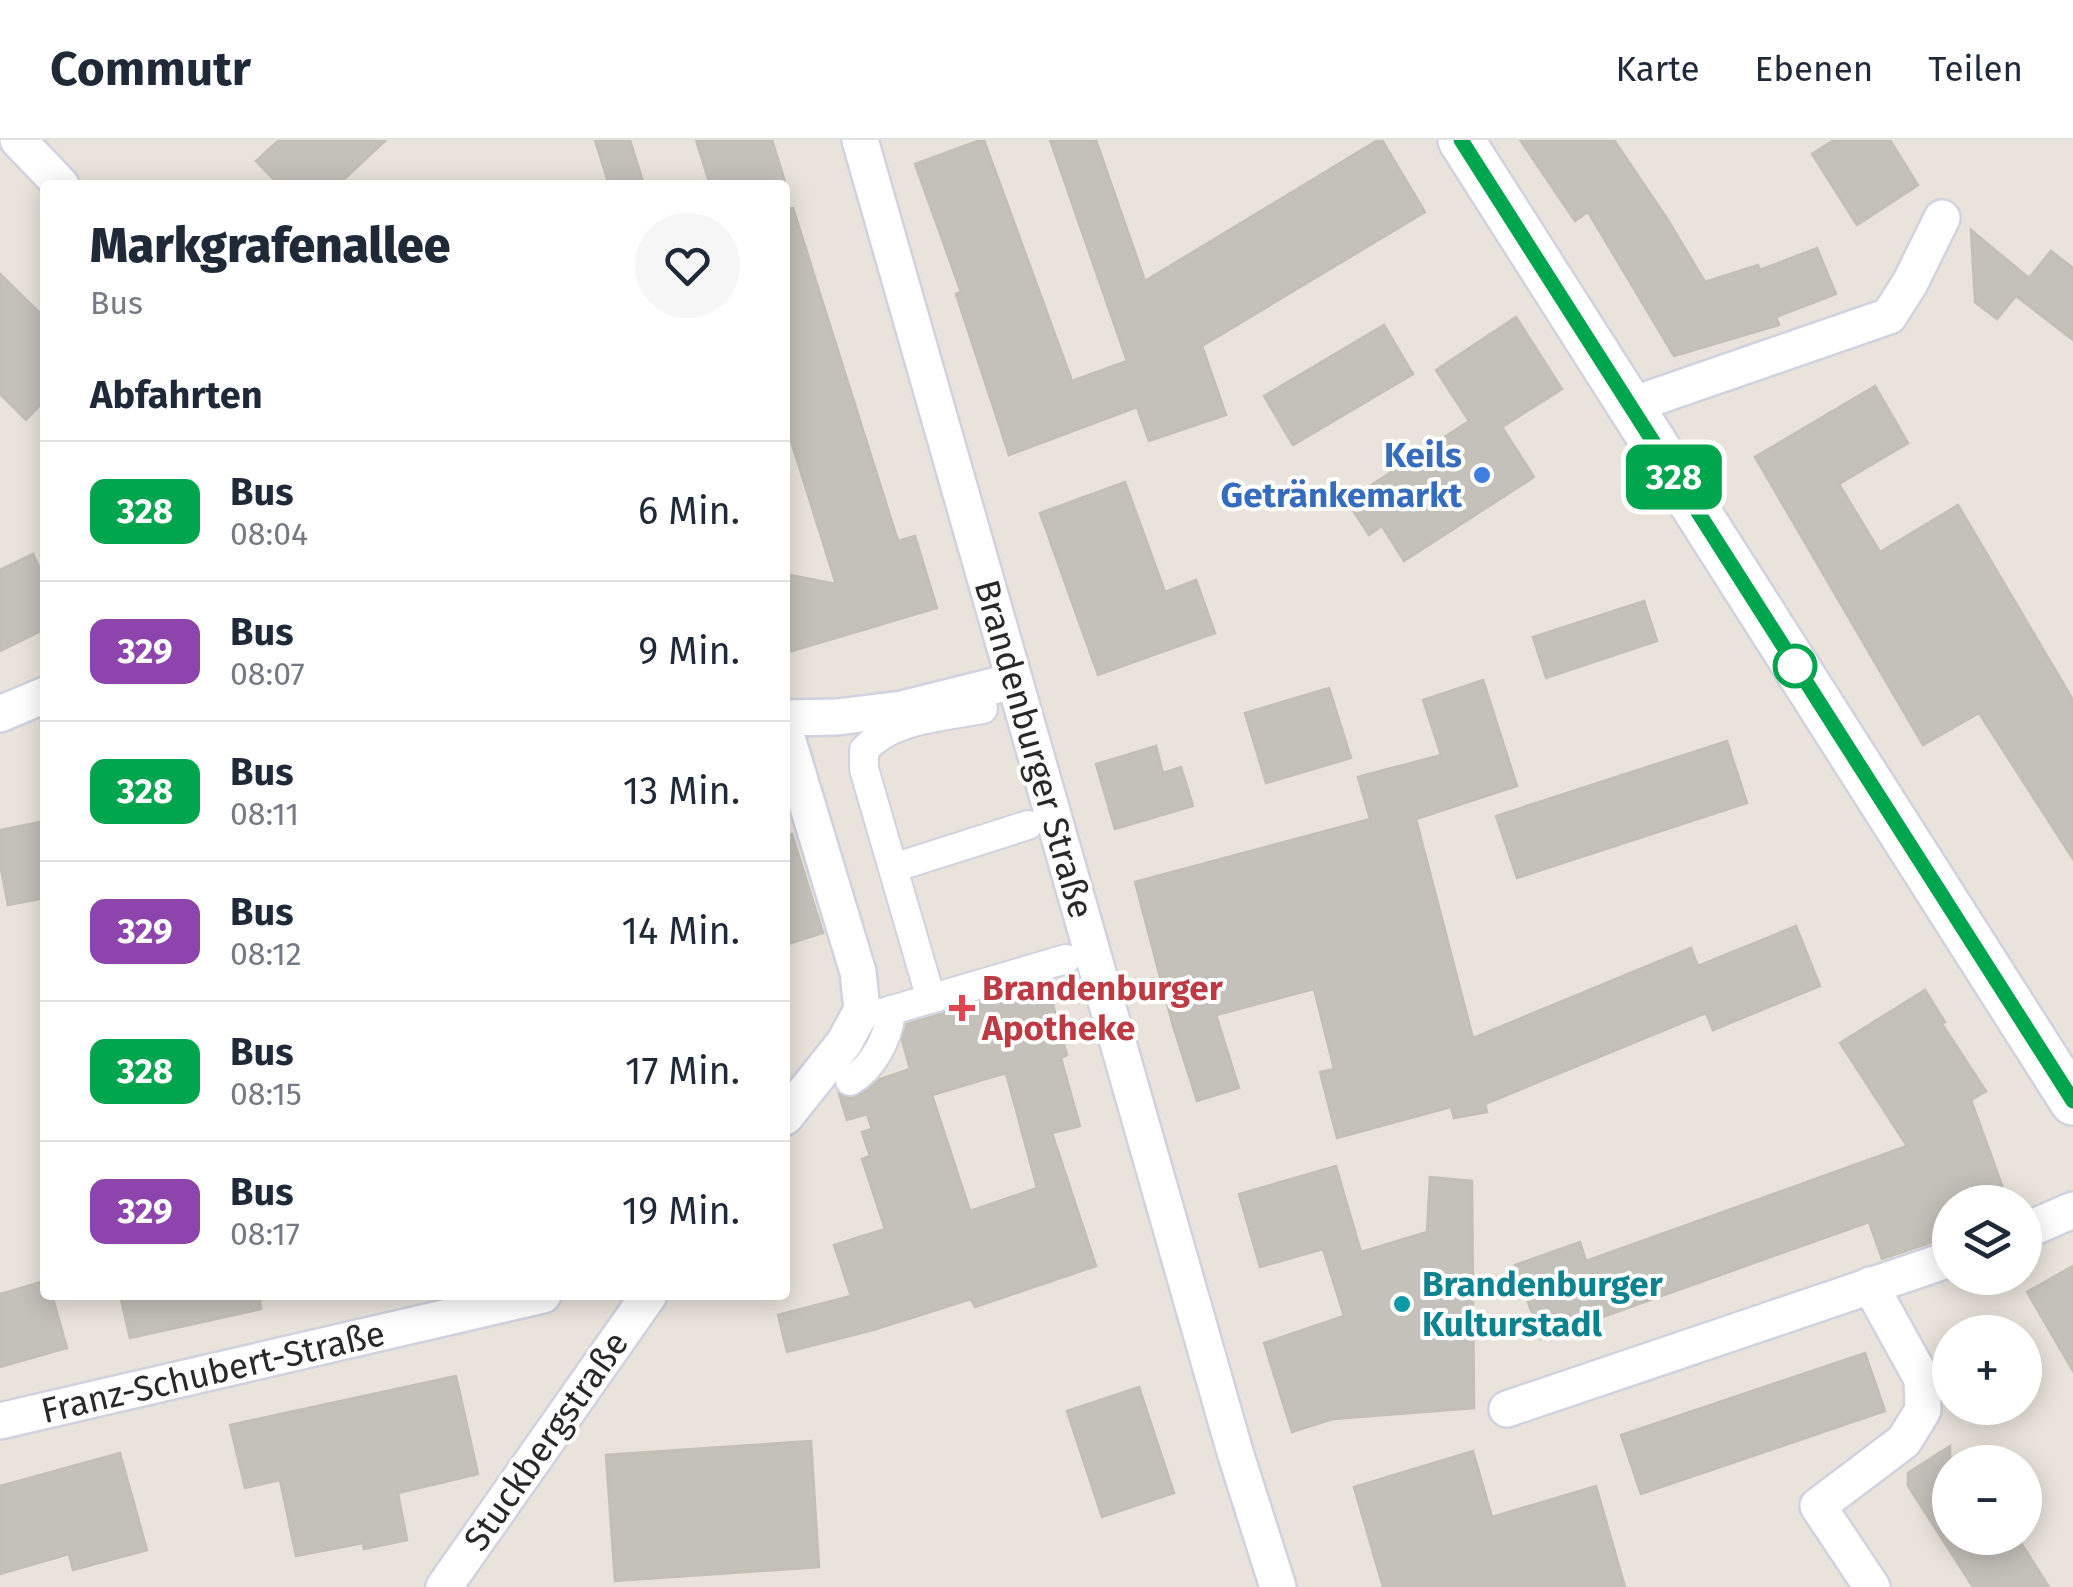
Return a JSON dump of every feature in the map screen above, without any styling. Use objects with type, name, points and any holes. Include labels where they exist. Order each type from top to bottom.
[{"type":"street","points":[[18,140],[56,180]]},
{"type":"street","name":"Brandenburger Straße","points":[[860,140],[1230,1434],[1278,1587]]},
{"type":"street","points":[[1460,140],[2073,1102]]},
{"type":"street","points":[[1629,406],[1888,316],[1910,283],[1942,218]]},
{"type":"street","points":[[790,718],[838,718],[902,709],[1014,681]]},
{"type":"street","points":[[0,714],[40,697]]},
{"type":"street","points":[[931,999],[892,868],[857,770],[872,732],[983,709]]},
{"type":"street","points":[[790,748],[858,972],[862,1010],[844,1043],[790,1111]]},
{"type":"street","points":[[892,868],[1028,825]]},
{"type":"street","points":[[850,1081],[862,1074],[889,1032],[886,1012],[1066,959]]},
{"type":"street","points":[[2042,1224],[2073,1210]]},
{"type":"street","points":[[1507,1409],[1932,1265]]},
{"type":"street","points":[[1870,1285],[1922,1379],[1923,1410],[1904,1440],[1818,1506],[1872,1587]]},
{"type":"street","name":"Franz-Schubert-Straße","points":[[0,1421],[520,1300]]},
{"type":"street","name":"Stuckbergstraße","points":[[444,1587],[645,1300]]},
{"type":"building","points":[[279,140],[386,140],[343,180],[274,180],[256,161]]},
{"type":"building","points":[[595,140],[630,140],[642,180],[607,180]]},
{"type":"building","points":[[696,140],[772,140],[784,180],[708,180]]},
{"type":"building","points":[[984,140],[1072,381],[1127,361],[1050,140],[1096,140],[1145,281],[1378,140],[1382,140],[1425,212],[1202,346],[1226,415],[1149,441],[1137,407],[1009,455],[956,294],[961,292],[915,164]]},
{"type":"building","points":[[1520,140],[1614,140],[1705,282],[1758,265],[1760,270],[1817,248],[1836,294],[1776,317],[1779,325],[1674,356],[1588,212],[1575,221]]},
{"type":"building","points":[[1834,140],[1890,140],[1918,185],[1857,225],[1812,154]]},
{"type":"building","points":[[790,208],[898,541],[915,536],[937,608],[790,652],[790,575],[836,584],[790,438]]},
{"type":"building","points":[[1971,230],[2029,278],[2051,251],[2073,268],[2073,340],[2016,296],[1997,319],[1975,302]]},
{"type":"building","points":[[0,274],[40,313],[40,405],[26,420],[0,394]]},
{"type":"building","points":[[1516,317],[1562,389],[1502,427],[1534,477],[1404,561],[1382,526],[1369,535],[1347,501],[1469,421],[1436,370]]},
{"type":"building","points":[[1384,325],[1413,374],[1293,445],[1264,396]]},
{"type":"building","points":[[1875,386],[1908,443],[1839,484],[1880,552],[1958,505],[2073,700],[2073,859],[1979,713],[1923,745],[1755,457]]},
{"type":"building","points":[[1125,482],[1165,592],[1196,580],[1215,633],[1098,675],[1040,513]]},
{"type":"building","points":[[33,554],[40,569],[40,631],[0,651],[0,570]]},
{"type":"building","points":[[1644,601],[1657,641],[1546,678],[1533,637]]},
{"type":"building","points":[[1483,680],[1517,786],[1416,819],[1473,1038],[1691,948],[1698,966],[1796,926],[1820,986],[1713,1030],[1706,1013],[1485,1104],[1487,1112],[1454,1118],[1451,1107],[1337,1138],[1320,1072],[1334,1069],[1314,989],[1216,1015],[1239,1088],[1197,1101],[1135,882],[1370,819],[1358,777],[1441,755],[1423,700]]},
{"type":"building","points":[[1329,688],[1351,758],[1266,783],[1245,713]]},
{"type":"building","points":[[1727,741],[1747,803],[1517,878],[1496,816]]},
{"type":"building","points":[[1156,746],[1163,773],[1181,767],[1193,806],[1115,829],[1096,764]]},
{"type":"building","points":[[40,822],[40,899],[8,905],[0,864],[0,830]]},
{"type":"building","points":[[790,834],[823,933],[790,943]]},
{"type":"building","points":[[1047,983],[1067,1055],[1061,1058],[1080,1126],[1052,1133],[1096,1266],[975,1307],[971,1299],[787,1352],[778,1315],[851,1296],[834,1245],[885,1229],[862,1159],[870,1156],[862,1132],[872,1129],[867,1114],[847,1120],[839,1094],[852,1098],[880,1079],[910,1069],[902,1040],[907,1024]],"holes":[[[1006,1073],[1037,1188],[970,1211],[932,1095]]]},
{"type":"building","points":[[1925,990],[1945,1022],[1942,1024],[1986,1091],[1971,1100],[2002,1185],[1932,1185],[1932,1242],[1882,1259],[1869,1222],[1541,1339],[1515,1265],[1580,1242],[1586,1261],[1907,1146],[1840,1043]]},
{"type":"building","points":[[1336,1166],[1361,1252],[1427,1232],[1430,1177],[1472,1181],[1474,1408],[1333,1419],[1292,1432],[1264,1343],[1344,1316],[1323,1249],[1260,1267],[1239,1194]]},
{"type":"building","points":[[2073,1266],[2073,1371],[2029,1295],[2042,1295],[2042,1284]]},
{"type":"building","points":[[40,1282],[40,1300],[53,1300],[67,1348],[0,1367],[0,1294]]},
{"type":"building","points":[[121,1300],[260,1300],[261,1309],[130,1338]]},
{"type":"building","points":[[1865,1353],[1885,1411],[1641,1494],[1621,1435]]},
{"type":"building","points":[[456,1376],[478,1474],[398,1493],[407,1540],[364,1549],[363,1543],[296,1556],[280,1480],[245,1488],[230,1425]]},
{"type":"building","points":[[1139,1387],[1174,1493],[1102,1517],[1067,1411]]},
{"type":"building","points":[[811,1441],[819,1567],[615,1581],[606,1455]]},
{"type":"building","points":[[1473,1451],[1492,1517],[1596,1486],[1625,1587],[1383,1587],[1354,1487]]},
{"type":"building","points":[[120,1453],[147,1550],[73,1570],[69,1554],[0,1574],[0,1486]]},
{"type":"building","points":[[1932,1458],[1932,1523],[1908,1486],[1908,1473]]},
{"type":"building","points":[[1952,1555],[2029,1555],[2049,1587],[1973,1587]]},
{"type":"bus line","name":"328","points":[[1461,140],[2073,1101]]},
{"type":"place","name":"Keils Getränkemarkt","points":[[1482,475]]},
{"type":"place","name":"Brandenburger Apotheke","points":[[962,1008]]},
{"type":"place","name":"Brandenburger Kulturstadl","points":[[1402,1304]]}]
